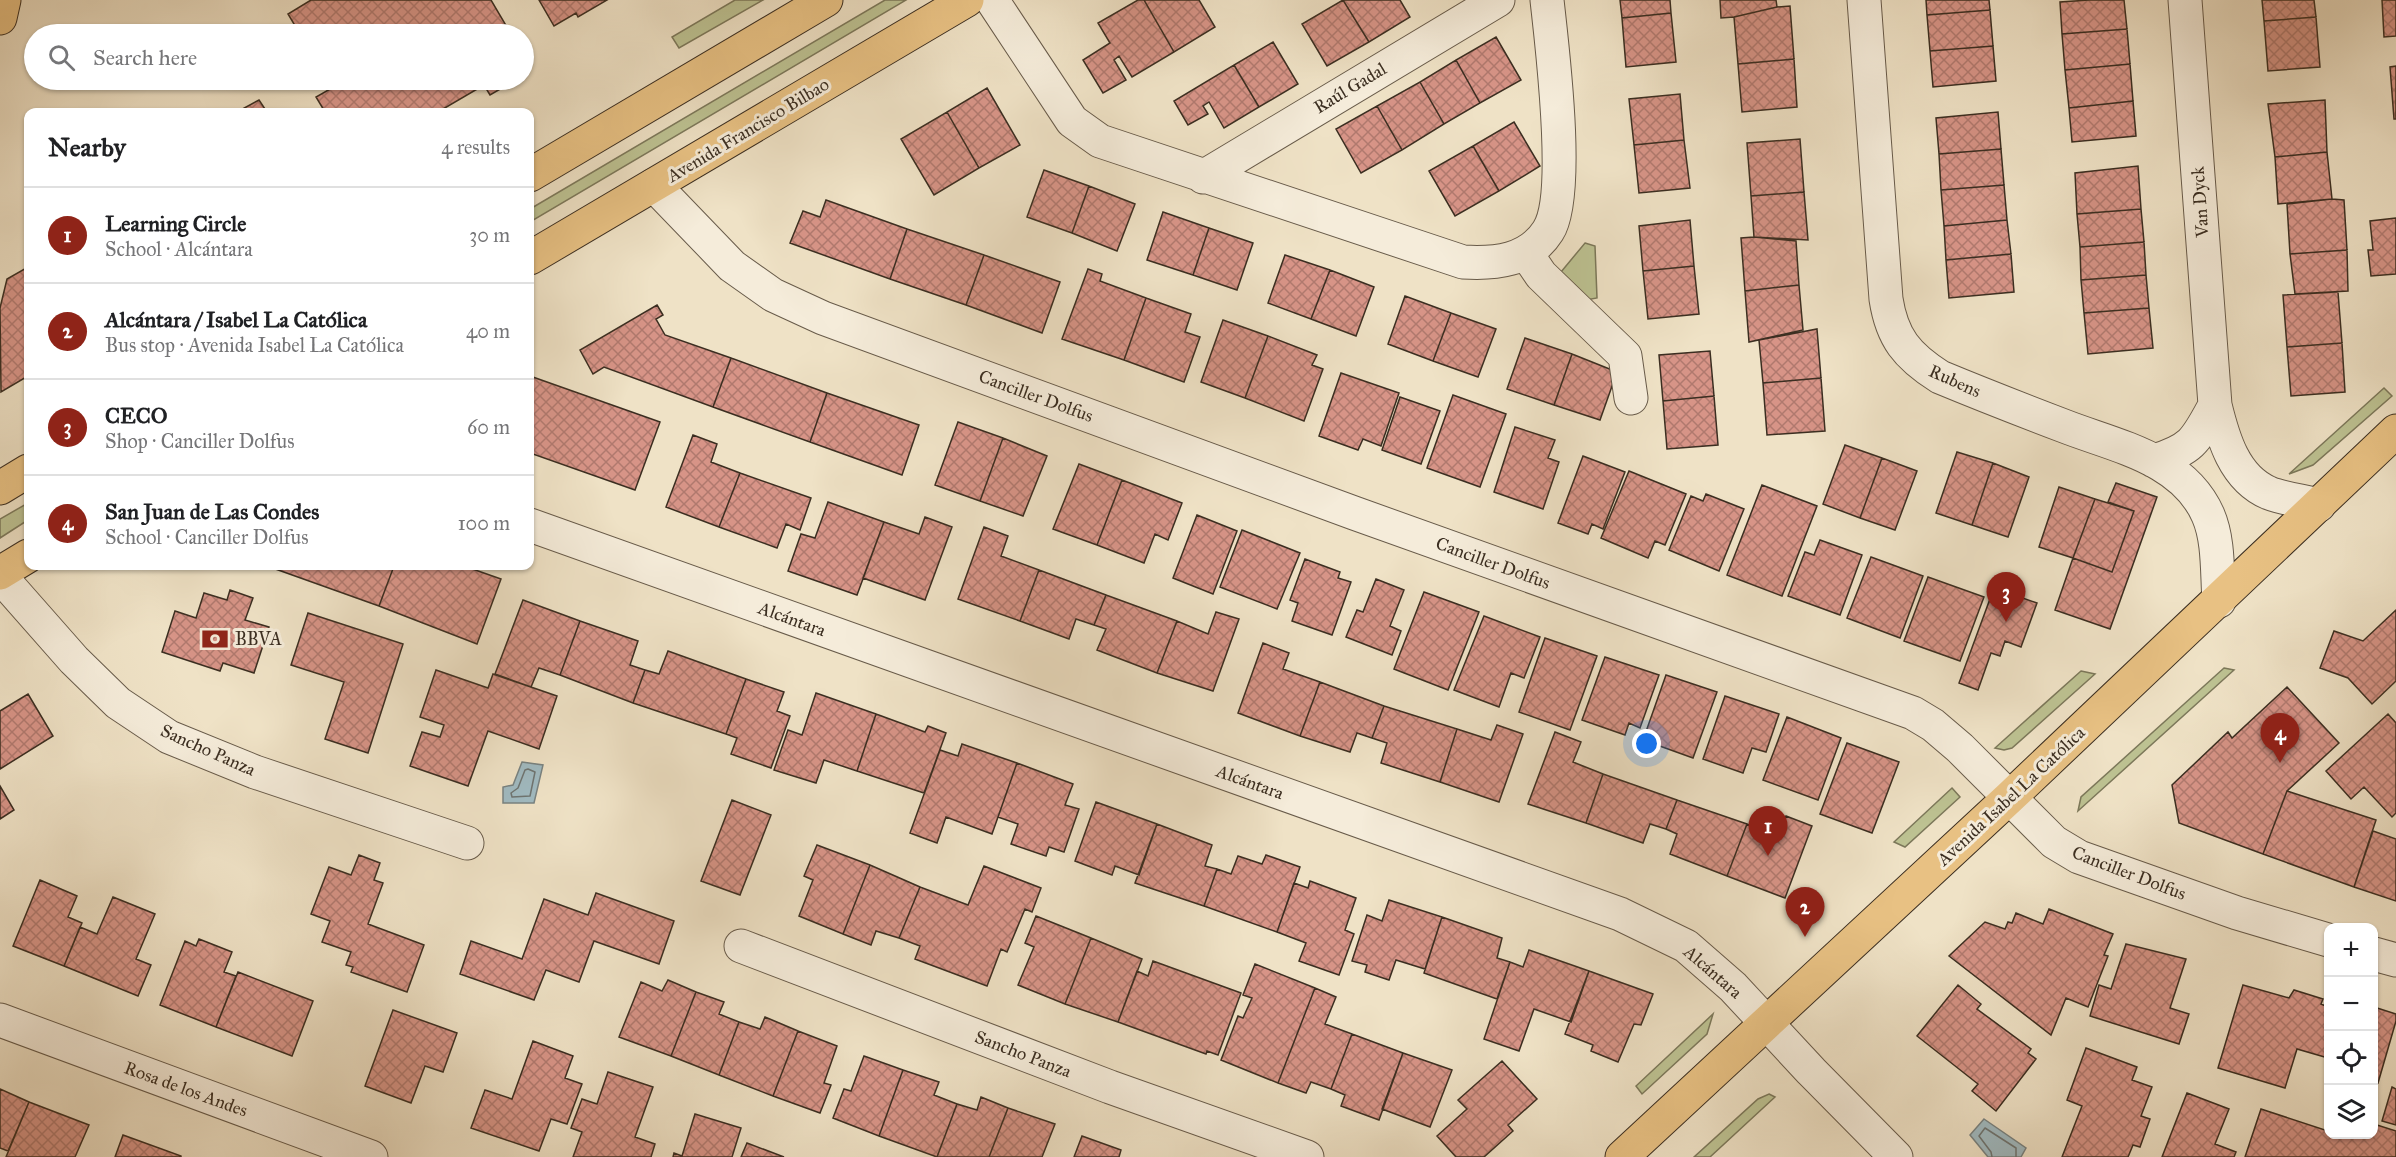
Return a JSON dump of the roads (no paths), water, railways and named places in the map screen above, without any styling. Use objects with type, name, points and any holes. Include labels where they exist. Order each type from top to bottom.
[{"type":"main road","points":[[0,18],[4,0]]},
{"type":"main road","points":[[534,173],[826,0]]},
{"type":"main road","name":"Avenida Francisco Bilbao","points":[[534,256],[967,0]]},
{"type":"main road","name":"Avenida Isabel La Católica","points":[[1622,1157],[2009,798],[2396,431]]},
{"type":"main road","points":[[0,488],[24,473]]},
{"type":"main road","points":[[0,575],[24,559]]},
{"type":"street","points":[[992,0],[1072,121],[1100,141],[1463,262],[1492,264],[1526,253],[1549,230],[1559,196],[1555,78],[1547,0]]},
{"type":"street","name":"Raúl Gadal","points":[[1203,177],[1498,0]]},
{"type":"street","name":"Rubens","points":[[1864,0],[1886,299],[1889,317],[1896,335],[1921,366],[1940,377],[2070,429],[2136,452],[2181,479],[2199,499],[2208,515],[2214,535],[2219,601]]},
{"type":"street","name":"Van Dyck","points":[[2185,0],[2215,405],[2221,432],[2233,459],[2247,477],[2270,493],[2319,505]]},
{"type":"street","name":"Canciller Dolfus","points":[[654,185],[732,266],[773,295],[823,318],[1354,513],[1913,713],[1933,725],[1959,748],[2054,842],[2079,857],[2237,913],[2324,939]]},
{"type":"street","points":[[1526,253],[1541,275],[1625,356],[1631,398]]},
{"type":"street","points":[[2154,461],[2177,454],[2197,438],[2215,405]]},
{"type":"street","name":"Alcántara","points":[[534,526],[1620,914],[1686,946],[1733,987],[1811,1071],[1896,1157]]},
{"type":"street","name":"Sancho Panza","points":[[0,575],[74,660],[118,703],[169,737],[255,772],[467,843]]},
{"type":"street","name":"Sancho Panza","points":[[741,946],[1110,1087],[1307,1157]]},
{"type":"street","points":[[2378,955],[2396,960]]},
{"type":"street","name":"Rosa de los Andes","points":[[0,1020],[371,1157]]},
{"type":"water","points":[[522,762],[543,765],[534,803],[503,803],[503,787],[513,785]]},
{"type":"water","points":[[1984,1119],[2026,1148],[2021,1157],[1988,1157],[1970,1135]]},
{"type":"place","name":"CECO","points":[[2006,622]]},
{"type":"place","name":"BBVA","points":[[215,639]]},
{"type":"place","name":"San Juan de Las Condes","points":[[2280,763]]},
{"type":"place","name":"Learning Circle","points":[[1768,856]]},
{"type":"place","name":"Alcántara / Isabel La Católica","points":[[1805,937]]}]
